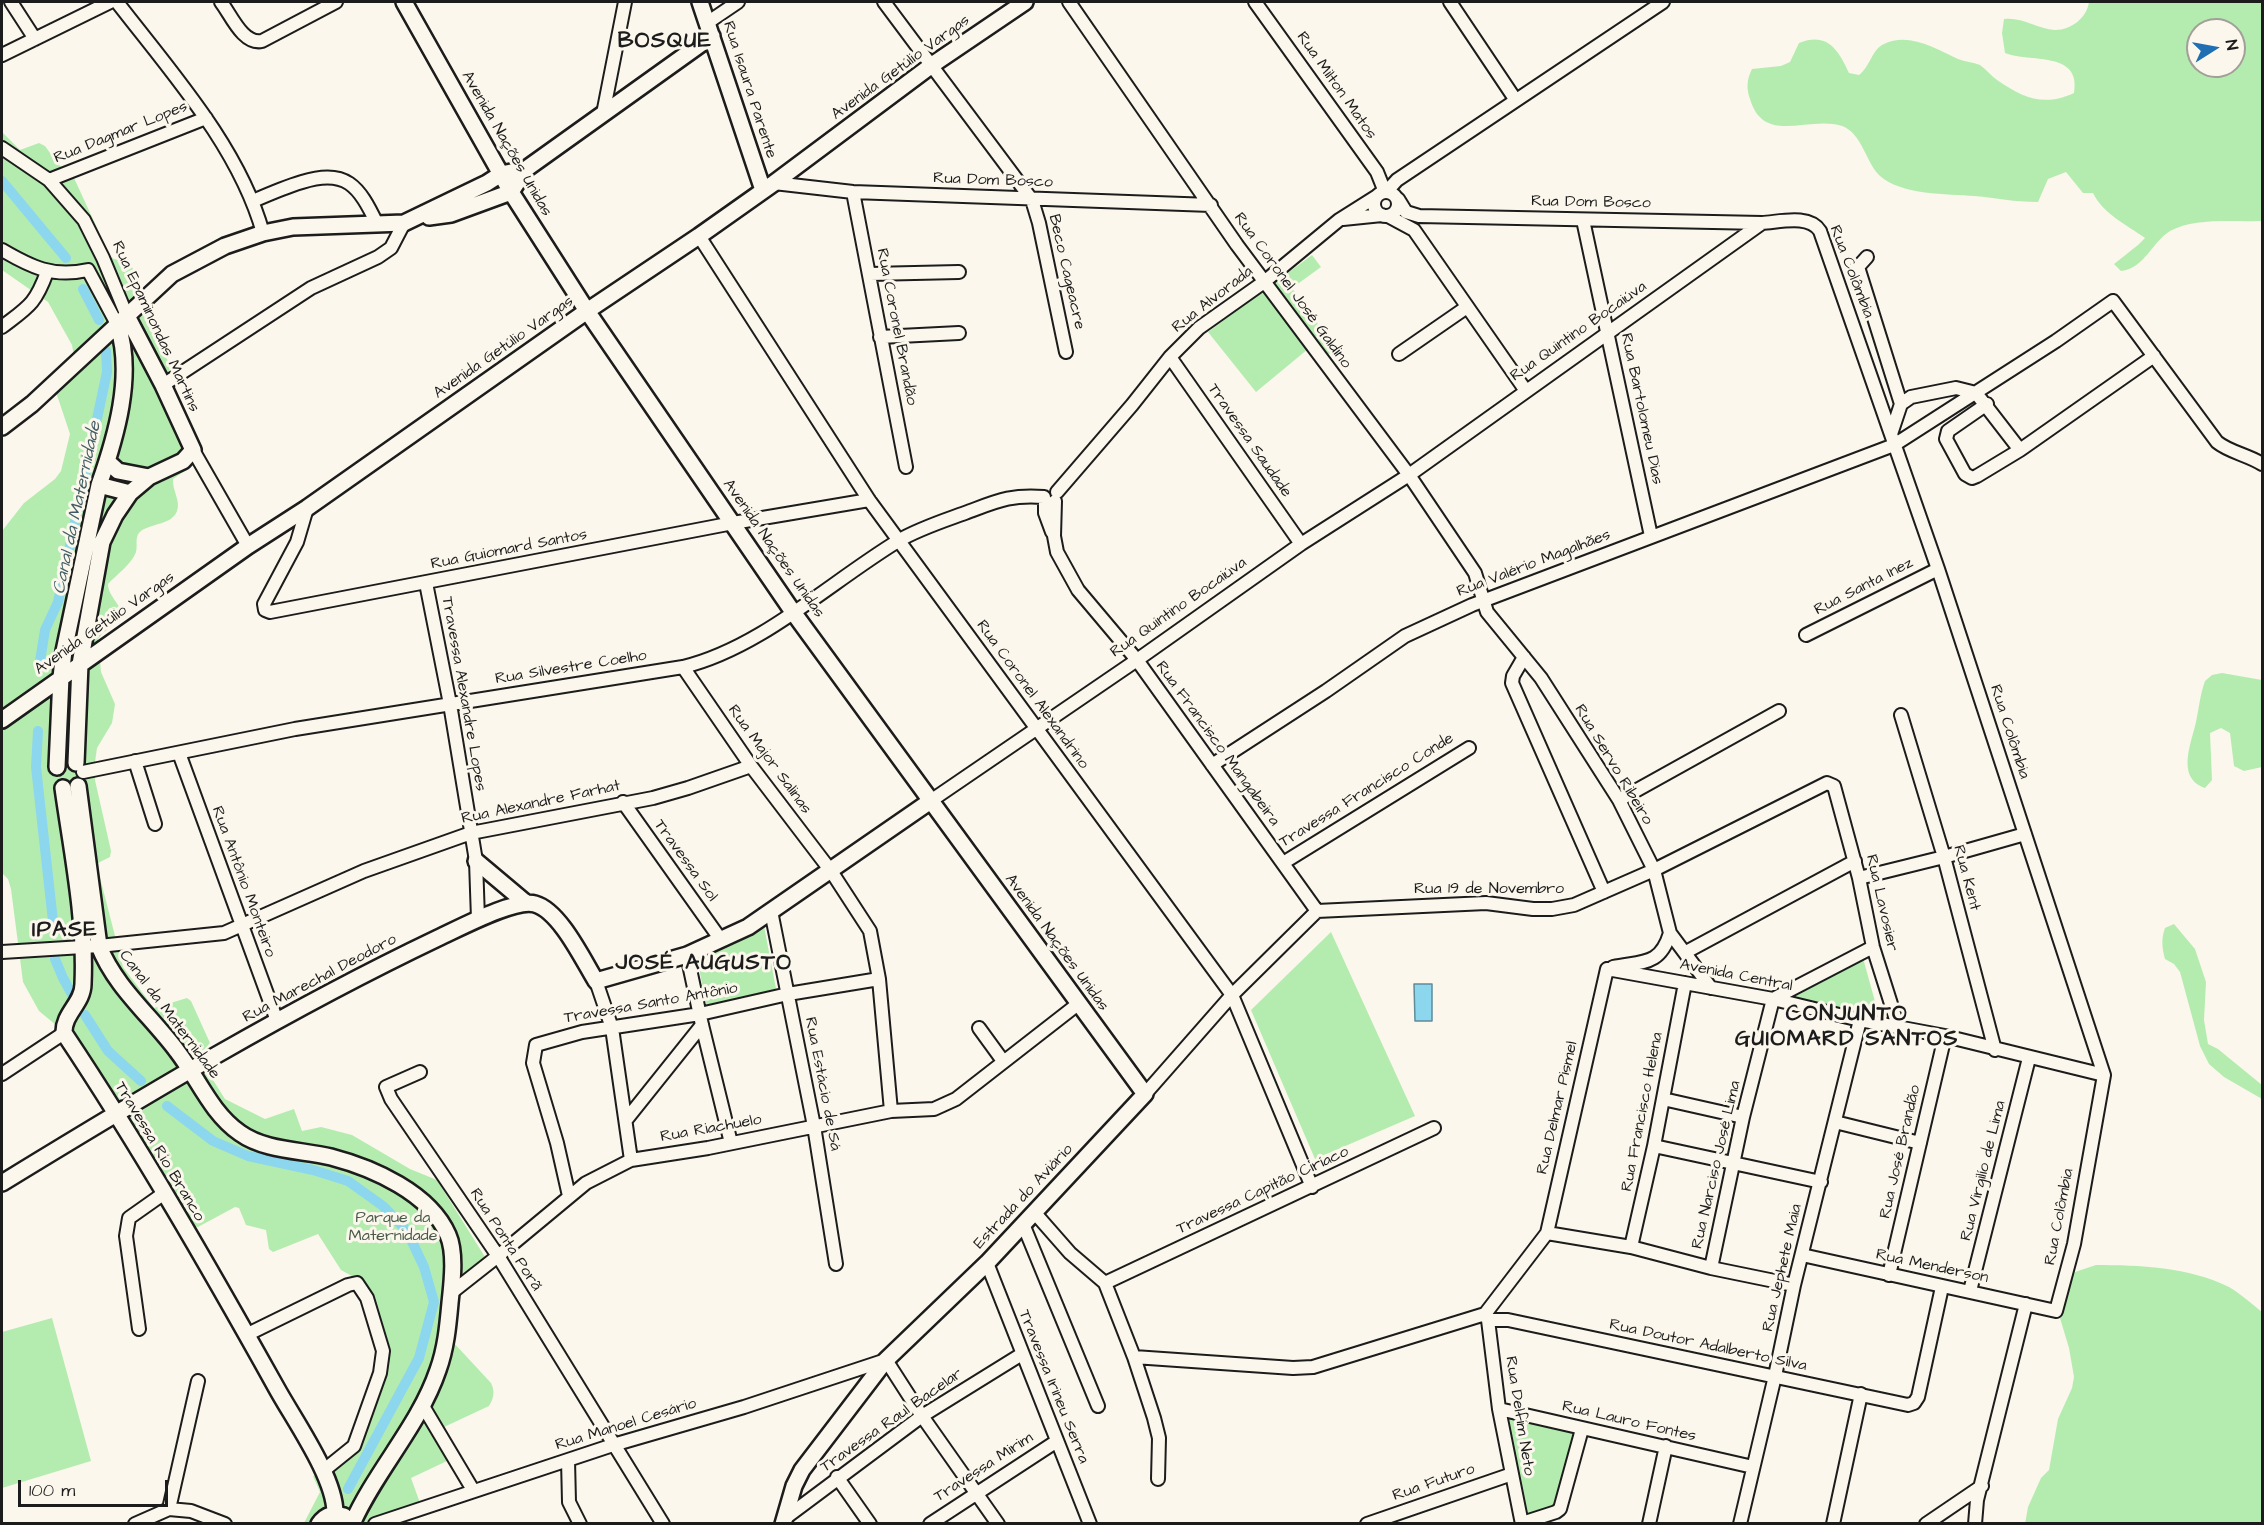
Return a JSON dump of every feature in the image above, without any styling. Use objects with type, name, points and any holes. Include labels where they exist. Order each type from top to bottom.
[{"type":"street","points":[[11,2],[35,39]]},
{"type":"street","points":[[2,56],[110,2]]},
{"type":"street","points":[[117,2],[206,118],[253,201],[263,233]]},
{"type":"street","points":[[221,2],[248,39],[255,42],[262,41],[336,2]]},
{"type":"street","name":"Avenida Nações Unidas","points":[[404,2],[511,192],[587,311],[793,612],[1145,1094]]},
{"type":"street","points":[[603,114],[625,2]]},
{"type":"street","name":"Rua Isaura Parente","points":[[700,2],[768,186]]},
{"type":"street","points":[[2,427],[32,404],[172,274],[225,246],[263,233],[293,227],[377,224],[451,214],[511,192],[526,169],[603,114],[710,29],[738,2]]},
{"type":"street","points":[[884,2],[1032,200]]},
{"type":"street","name":"Avenida Getúlio Vargas","points":[[4,716],[248,546],[307,508],[587,311],[699,237],[932,65],[1025,2]]},
{"type":"street","name":"Rua Coronel José Galdino","points":[[1070,2],[1264,282],[1408,475],[1475,573],[1483,601]]},
{"type":"street","name":"Rua Milton Matos","points":[[1255,2],[1377,172],[1388,195]]},
{"type":"street","points":[[1450,2],[1515,99]]},
{"type":"street","points":[[1416,222],[1377,213],[1374,205],[1388,195],[1397,180],[1663,2]]},
{"type":"street","name":"Rua Dagmar Lopes","points":[[49,180],[206,118]]},
{"type":"street","name":"Rua Epaminondas Martins","points":[[2,148],[49,180],[84,220],[103,258],[122,321],[163,385],[193,450],[248,546]]},
{"type":"street","points":[[163,385],[311,288],[378,257],[390,248],[411,221],[488,183],[501,174],[526,169]]},
{"type":"street","points":[[253,201],[282,188],[317,177],[332,176],[347,182],[357,192],[367,204],[377,224]]},
{"type":"street","name":"Rua Dom Bosco","points":[[768,186],[1032,200],[1211,205]]},
{"type":"street","name":"Rua Coronel Brandão","points":[[854,192],[906,467]]},
{"type":"street","points":[[1339,220],[1385,215],[1396,210],[1388,195]]},
{"type":"street","points":[[1388,195],[1416,222],[1467,307],[1526,391]]},
{"type":"street","name":"Rua Alvorada","points":[[1050,494],[1073,473],[1170,357],[1199,328],[1264,282],[1339,220],[1388,195]]},
{"type":"street","name":"Beco Cageacre","points":[[1032,200],[1066,352]]},
{"type":"street","name":"Rua Dom Bosco","points":[[1416,222],[1583,220],[1762,223]]},
{"type":"street","name":"Rua Bartolomeu Dias","points":[[1583,220],[1651,536]]},
{"type":"street","name":"Rua Colômbia","points":[[1762,223],[1806,221],[1815,224],[1820,231],[1938,569],[2104,1075],[2074,1244],[2056,1311]]},
{"type":"street","name":"Rua Quintino Bocaiúva","points":[[596,981],[687,955],[748,927],[1137,660],[1301,544],[1408,475],[1762,223]]},
{"type":"street","name":"Rua Coronel Alexandrino","points":[[699,237],[869,500],[1233,996],[1312,1187]]},
{"type":"street","points":[[2,250],[47,272],[88,270],[103,258]]},
{"type":"street","points":[[1867,257],[1858,267],[1901,404],[1893,440]]},
{"type":"street","points":[[75,777],[55,777],[61,677],[99,485],[107,461],[123,391],[125,359],[122,321],[88,270]]},
{"type":"street","points":[[2,327],[37,297],[47,272]]},
{"type":"street","points":[[870,274],[960,272]]},
{"type":"street","name":"Rua Valério Magalhães","points":[[1212,765],[1405,636],[1483,601],[1893,440],[1976,393],[2113,301],[2154,356]]},
{"type":"street","points":[[1399,354],[1467,307]]},
{"type":"street","points":[[880,337],[958,333]]},
{"type":"street","points":[[1986,404],[1946,434],[1946,439],[1965,474],[1972,478],[2020,450],[2154,356],[2217,442],[2262,464]]},
{"type":"street","name":"Travessa Saudade","points":[[1170,357],[1301,544]]},
{"type":"street","points":[[1901,404],[1922,393],[1956,388],[1976,393],[2020,450]]},
{"type":"street","points":[[2,1074],[64,1033],[64,1022],[83,993],[75,777],[80,664],[102,542],[115,515],[130,493],[149,477],[183,461],[193,450]]},
{"type":"street","points":[[107,461],[118,471],[149,477]]},
{"type":"street","points":[[99,485],[130,493]]},
{"type":"street","name":"Rua Silvestre Coelho","points":[[75,777],[135,761],[276,732],[683,667],[707,661],[731,651],[793,612],[899,540],[1012,496],[1050,494]]},
{"type":"street","name":"Rua Francisco Mangabeira","points":[[1050,494],[1057,552],[1078,590],[1137,660],[1317,911]]},
{"type":"street","name":"Rua Guiomard Santos","points":[[307,508],[297,542],[264,604],[267,611],[272,612],[426,583],[733,523],[869,500]]},
{"type":"street","name":"Rua Santa Inez","points":[[1806,635],[1938,569]]},
{"type":"street","name":"Travessa Alexandre Lopes","points":[[426,583],[450,704],[476,861],[478,919]]},
{"type":"street","name":"Rua Servo Ribeiro","points":[[1483,601],[1487,612],[1541,678],[1619,800],[1654,870],[1670,933],[1712,988]]},
{"type":"street","points":[[1524,657],[1513,676],[1512,683],[1604,892]]},
{"type":"street","name":"Rua Major Salinas","points":[[683,667],[751,766],[831,871],[870,931],[879,979],[891,1111]]},
{"type":"street","points":[[1619,800],[1779,711]]},
{"type":"street","name":"Rua Kent","points":[[1901,716],[1944,857],[1995,1050]]},
{"type":"street","name":"Travessa Francisco Conde","points":[[1282,863],[1469,748]]},
{"type":"street","name":"Rua Antônio Monteiro","points":[[179,753],[277,1021]]},
{"type":"street","points":[[135,761],[155,824]]},
{"type":"street","points":[[57,767],[63,762],[75,777]]},
{"type":"street","name":"Rua Alexandre Farhat","points":[[2,952],[99,946],[224,933],[364,871],[471,833],[653,798],[751,766]]},
{"type":"street","name":"Canal da Maternidade","points":[[75,777],[99,946],[105,961],[158,1025],[191,1070],[217,1113],[240,1134],[257,1142],[332,1158],[363,1168],[404,1188],[423,1200],[449,1236],[451,1293],[445,1345],[438,1370],[423,1406],[378,1474],[351,1524]]},
{"type":"street","name":"Rua 19 de Novembro","points":[[1317,911],[1486,903],[1551,909],[1574,905],[1654,870],[1822,783],[1831,783],[1834,786]]},
{"type":"street","name":"Rua Lavosier","points":[[1834,786],[1855,861],[1873,946],[1898,1026]]},
{"type":"street","name":"Travessa Sol","points":[[623,802],[721,939]]},
{"type":"street","points":[[1859,878],[2025,834]]},
{"type":"street","points":[[476,861],[525,903],[544,908],[556,918],[596,981],[612,1028],[631,1160]]},
{"type":"street","points":[[1686,952],[1855,861]]},
{"type":"street","name":"Rua Marechal Deodoro","points":[[2,1183],[117,1113],[349,981],[478,919],[525,903]]},
{"type":"street","name":"Rua Estácio de Sá","points":[[771,911],[814,1126],[836,1264]]},
{"type":"street","name":"Estrada do Aviário","points":[[784,1521],[802,1470],[886,1360],[987,1263],[1233,996],[1317,911]]},
{"type":"street","points":[[1607,969],[1655,958],[1665,949],[1670,933]]},
{"type":"street","points":[[1773,999],[1873,946]]},
{"type":"street","points":[[687,955],[731,1143]]},
{"type":"street","points":[[1655,958],[1657,978]]},
{"type":"street","name":"Avenida Central","points":[[1607,969],[1773,999],[1860,1020],[1945,1036],[2104,1075]]},
{"type":"street","name":"Rua Delmar Pismel","points":[[1486,1317],[1547,1233],[1607,969]]},
{"type":"street","name":"Travessa Santo Antônio","points":[[569,1196],[557,1143],[533,1063],[536,1046],[582,1032],[701,1020],[788,994],[879,979]]},
{"type":"street","name":"Rua Francisco Helena","points":[[1631,1247],[1654,1146],[1685,984]]},
{"type":"street","name":"Rua Narciso José Lima","points":[[1711,1268],[1743,1117],[1773,999]]},
{"type":"street","name":"Rua Riachuelo","points":[[451,1293],[586,1183],[631,1160],[731,1143],[891,1111],[934,1109],[945,1105],[1078,1004]]},
{"type":"street","points":[[626,1120],[701,1020]]},
{"type":"street","name":"Rua Jephete Maia","points":[[1740,1524],[1776,1376],[1794,1285],[1860,1020]]},
{"type":"street","points":[[979,1028],[1003,1061]]},
{"type":"street","name":"Travessa Rio Branco","points":[[64,1033],[117,1113],[323,1471],[335,1501],[335,1513]]},
{"type":"street","name":"Rua José Brandão","points":[[1889,1275],[1945,1036]]},
{"type":"street","name":"Rua Virgilío de Lima","points":[[1970,1292],[2029,1058]]},
{"type":"street","name":"Rua Ponta Porã","points":[[420,1072],[386,1087],[405,1122],[498,1256],[663,1524]]},
{"type":"street","points":[[1663,1099],[1743,1117]]},
{"type":"street","points":[[1835,1122],[1920,1143]]},
{"type":"street","name":"Travessa Capitão Ciríaco","points":[[1105,1283],[1434,1128]]},
{"type":"street","points":[[1654,1146],[1821,1182]]},
{"type":"street","points":[[139,1329],[126,1225],[129,1218],[163,1194]]},
{"type":"street","points":[[1034,1212],[1070,1253],[1105,1283],[1134,1358],[1159,1438],[1158,1479]]},
{"type":"street","points":[[1023,1224],[1098,1406]]},
{"type":"street","points":[[1547,1233],[1631,1247],[1711,1268],[1794,1285]]},
{"type":"street","name":"Rua Menderson","points":[[1802,1255],[2056,1311]]},
{"type":"street","name":"Travessa Irineu Serra","points":[[987,1263],[1090,1524]]},
{"type":"street","points":[[246,1335],[348,1285],[357,1283],[368,1298],[382,1351],[380,1373],[354,1446],[323,1471]]},
{"type":"street","name":"Rua Doutor Adalberto Silva","points":[[1486,1317],[1906,1405],[1914,1403],[1918,1397],[1942,1287]]},
{"type":"street","points":[[1975,1524],[1977,1500],[2026,1304]]},
{"type":"street","points":[[1134,1358],[1293,1368],[1313,1367],[1486,1317]]},
{"type":"street","name":"Rua Delfim Neto","points":[[1486,1317],[1499,1408],[1522,1523]]},
{"type":"street","name":"Travessa Raul Bacelar","points":[[784,1521],[837,1478],[922,1416],[1022,1354]]},
{"type":"street","points":[[886,1360],[922,1416],[998,1524]]},
{"type":"street","name":"Rua Manoel Cesário","points":[[375,1524],[613,1445],[744,1407],[886,1360]]},
{"type":"street","points":[[169,1509],[198,1381]]},
{"type":"street","points":[[1833,1524],[1861,1394]]},
{"type":"street","points":[[423,1406],[473,1490]]},
{"type":"street","name":"Rua Lauro Fontes","points":[[1499,1408],[1753,1467]]},
{"type":"street","points":[[1522,1523],[1560,1509],[1582,1429]]},
{"type":"street","name":"Travessa Mirim","points":[[930,1524],[1057,1441]]},
{"type":"street","points":[[1649,1524],[1666,1446]]},
{"type":"street","points":[[568,1460],[569,1502],[580,1524]]},
{"type":"street","name":"Rua Futuro","points":[[1367,1524],[1512,1474]]},
{"type":"street","points":[[837,1478],[870,1524]]},
{"type":"street","points":[[1926,1524],[1982,1486]]},
{"type":"street","points":[[135,1524],[169,1509],[191,1511],[225,1524]]},
{"type":"street","points":[[319,1524],[326,1516],[335,1513],[345,1516],[351,1524]]},
{"type":"green space","points":[[2089,2],[2262,2],[2262,221],[2203,222],[2180,227],[2163,236],[2136,265],[2121,271],[2114,264],[2145,238],[2109,213],[2093,193],[2083,193],[2066,172],[2048,179],[2038,202],[1912,190],[1900,187],[1880,176],[1859,141],[1849,130],[1842,126],[1829,124],[1788,126],[1766,122],[1757,113],[1749,95],[1748,84],[1752,69],[1781,66],[1790,62],[1799,43],[1809,40],[1824,41],[1836,50],[1849,73],[1859,75],[1880,46],[1903,40],[1922,43],[1958,59],[1980,65],[1997,80],[2025,96],[2043,100],[2063,97],[2074,93],[2074,79],[2070,70],[2062,64],[2051,61],[2005,53],[2002,33],[2004,19],[2055,30],[2073,25],[2085,13]]},
{"type":"green space","name":"Parque da Maternidade","points":[[2,132],[20,150],[39,143],[45,146],[58,164],[74,178],[110,256],[128,262],[139,277],[143,311],[169,363],[171,386],[203,455],[201,460],[173,479],[178,503],[174,516],[139,533],[134,556],[108,584],[123,617],[98,639],[101,672],[115,704],[112,723],[97,748],[95,762],[95,780],[111,851],[110,857],[98,863],[97,866],[123,967],[154,1008],[187,998],[191,1001],[210,1043],[198,1056],[225,1099],[265,1119],[294,1109],[302,1131],[321,1127],[352,1135],[410,1169],[437,1180],[485,1257],[484,1262],[473,1271],[458,1299],[453,1342],[491,1383],[492,1400],[489,1406],[444,1427],[447,1461],[411,1478],[419,1506],[368,1523],[304,1523],[320,1492],[313,1476],[329,1471],[356,1448],[385,1377],[388,1358],[361,1281],[341,1270],[318,1234],[273,1252],[269,1249],[266,1230],[246,1225],[239,1208],[235,1207],[198,1227],[192,1226],[68,1035],[39,1011],[23,982],[11,889],[8,879],[2,873],[2,531],[24,503],[55,479],[61,471],[70,434],[56,392],[76,367],[72,345],[48,302],[2,270]]},
{"type":"green space","points":[[1312,255],[1321,267],[1292,288],[1336,349],[1321,360],[1308,349],[1256,392],[1208,332]]},
{"type":"green space","points":[[2222,673],[2262,680],[2262,767],[2244,771],[2234,766],[2230,733],[2221,728],[2210,733],[2212,780],[2205,788],[2191,777],[2188,769],[2189,750],[2205,681],[2212,675]]},
{"type":"green space","points":[[2174,924],[2195,949],[2206,982],[2204,1020],[2208,1044],[2218,1049],[2262,1085],[2262,1099],[2224,1077],[2209,1064],[2200,1046],[2180,972],[2174,964],[2165,959],[2164,955],[2162,940],[2165,928]]},
{"type":"green space","points":[[764,926],[777,994],[707,1009],[697,958]]},
{"type":"green space","points":[[1331,932],[1415,1116],[1315,1159],[1251,1010]]},
{"type":"green space","points":[[1863,958],[1879,1016],[1792,998]]},
{"type":"green space","points":[[2096,1265],[2164,1268],[2197,1275],[2229,1287],[2262,1312],[2262,1523],[2025,1524],[2028,1507],[2041,1478],[2049,1470],[2058,1419],[2072,1388],[2074,1377],[2069,1348],[2057,1308],[2068,1279],[2075,1272]]},
{"type":"green space","points":[[52,1318],[91,1461],[2,1488],[2,1332]]},
{"type":"green space","points":[[1504,1416],[1575,1433],[1560,1493],[1554,1505],[1525,1516]]},
{"type":"water","points":[[1414,984],[1432,984],[1432,1021],[1415,1021]]},
{"type":"waterway","name":"Canal da Maternidade","points":[[2,181],[66,258]]},
{"type":"waterway","name":"Canal da Maternidade","points":[[83,289],[99,320]]},
{"type":"waterway","name":"Canal da Maternidade","points":[[40,661],[45,630],[58,602],[107,372],[106,351]]},
{"type":"waterway","name":"Canal da Maternidade","points":[[38,731],[36,767],[54,930]]},
{"type":"waterway","name":"Canal da Maternidade","points":[[55,959],[74,998]]},
{"type":"waterway","name":"Canal da Maternidade","points":[[85,1015],[108,1051],[141,1081]]},
{"type":"waterway","name":"Canal da Maternidade","points":[[167,1106],[213,1141],[248,1156],[313,1170],[348,1181],[383,1206],[407,1231],[424,1267],[434,1302],[419,1358],[348,1489]]},
{"type":"district","name":"BOSQUE","points":[[665,42]]},
{"type":"district","name":"IPASE","points":[[65,931]]},
{"type":"district","name":"JOSÉ AUGUSTO","points":[[704,964]]},
{"type":"district","name":"CONJUNTO GUIOMARD SANTOS","points":[[1847,1028]]}]
